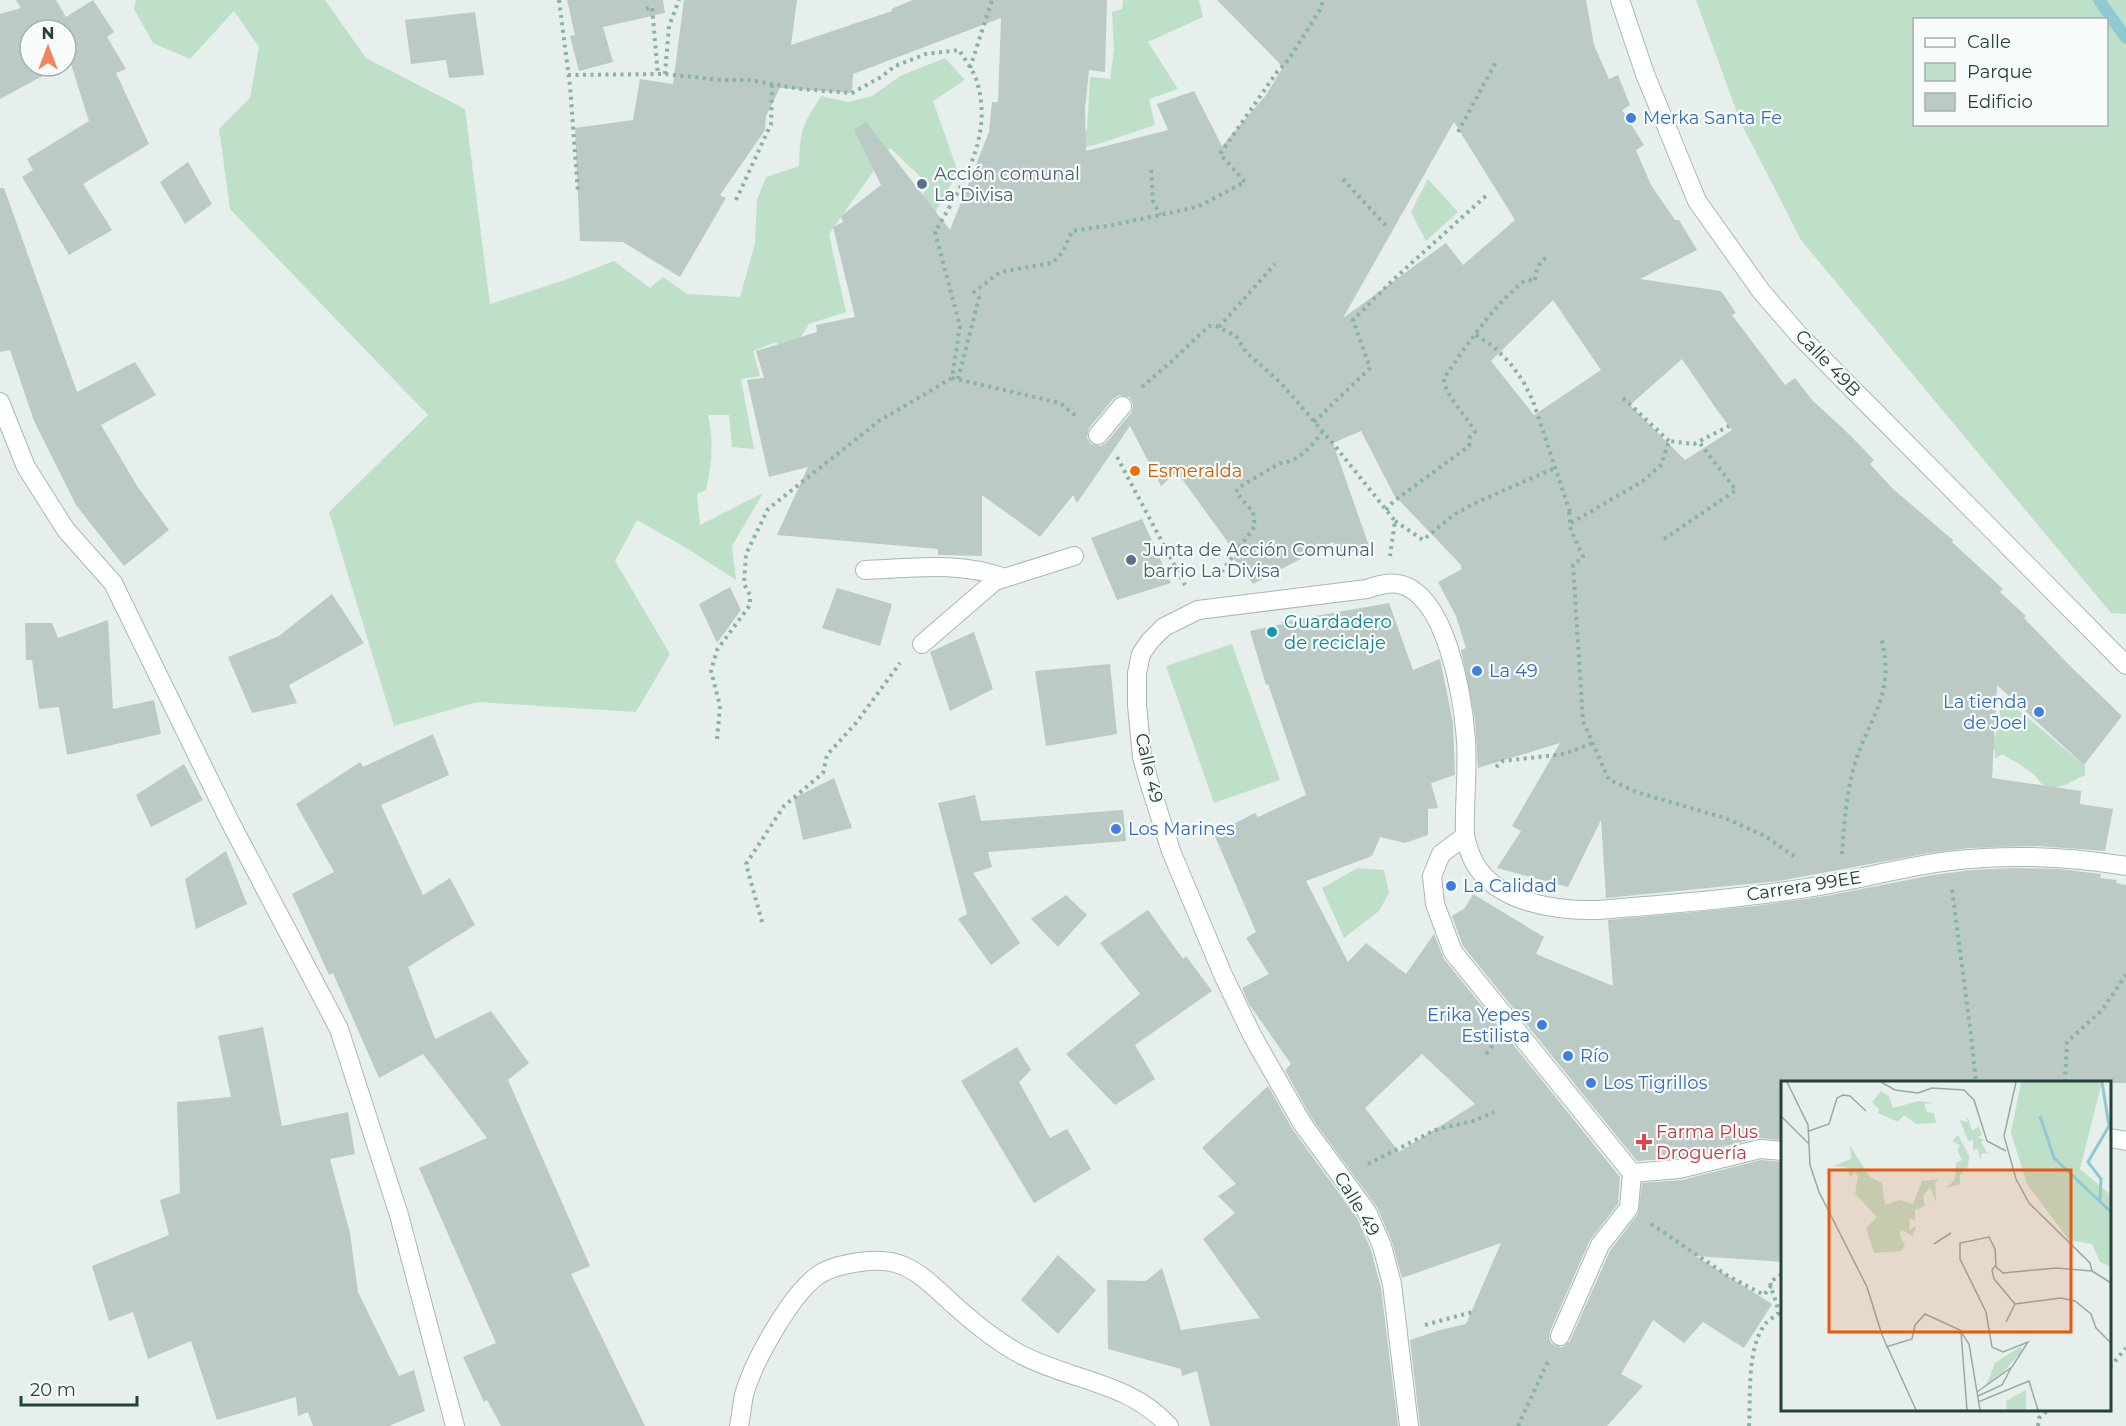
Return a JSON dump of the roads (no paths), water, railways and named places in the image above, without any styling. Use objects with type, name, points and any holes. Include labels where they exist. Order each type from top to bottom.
[{"type":"street","name":"Calle 49B","points":[[1620,0],[1645,74],[1697,201],[1761,291],[1799,334],[2126,665]]},
{"type":"street","points":[[0,402],[26,467],[66,530],[112,584],[228,818],[339,1029],[399,1215],[455,1426]]},
{"type":"street","points":[[1098,435],[1122,406]]},
{"type":"street","points":[[922,644],[995,581],[1074,556]]},
{"type":"street","points":[[865,570],[951,566],[991,573],[1005,578]]},
{"type":"street","name":"Calle 49","points":[[1409,1426],[1392,1284],[1382,1246],[1366,1212],[1302,1122],[1253,1036],[1198,917],[1171,851],[1142,757],[1137,705],[1137,673],[1141,654],[1164,627],[1198,610],[1366,589],[1383,584],[1397,584],[1409,588],[1420,596],[1437,619],[1444,634],[1460,691],[1466,741],[1465,836],[1475,864],[1489,879]]},
{"type":"street","points":[[1465,836],[1441,854],[1432,876],[1435,904],[1453,952],[1632,1173],[1629,1208],[1600,1245],[1560,1336]]},
{"type":"street","name":"Carrera 99EE","points":[[1489,879],[1510,894],[1531,904],[1579,911],[1740,897],[1808,888],[1837,874],[2000,856],[2025,856],[2126,866]]},
{"type":"street","points":[[2111,1138],[2126,1142]]},
{"type":"street","points":[[1632,1173],[1679,1169],[1760,1149],[1781,1151]]},
{"type":"street","points":[[739,1426],[744,1394],[760,1357],[795,1298],[818,1275],[845,1264],[875,1260],[903,1266],[920,1275],[980,1327],[1009,1348],[1031,1360],[1125,1392],[1150,1407],[1166,1425]]},
{"type":"waterway","points":[[2099,0],[2126,38]]},
{"type":"place","name":"Merka Santa Fe","points":[[1631,118]]},
{"type":"place","name":"Acción comunal La Divisa","points":[[922,184]]},
{"type":"place","name":"Esmeralda","points":[[1135,471]]},
{"type":"place","name":"Junta de Acción Comunal barrio La Divisa","points":[[1131,560]]},
{"type":"place","name":"Guardadero de reciclaje","points":[[1272,632]]},
{"type":"place","name":"La 49","points":[[1477,671]]},
{"type":"place","name":"La tienda de Joel","points":[[2039,712]]},
{"type":"place","name":"Los Marines","points":[[1116,829]]},
{"type":"place","name":"La Calidad","points":[[1451,886]]},
{"type":"place","name":"Erika Yepes Estilista","points":[[1542,1025]]},
{"type":"place","name":"Río","points":[[1568,1056]]},
{"type":"place","name":"Los Tigrillos","points":[[1591,1083]]},
{"type":"place","name":"Farma Plus Droguería","points":[[1644,1142]]}]
